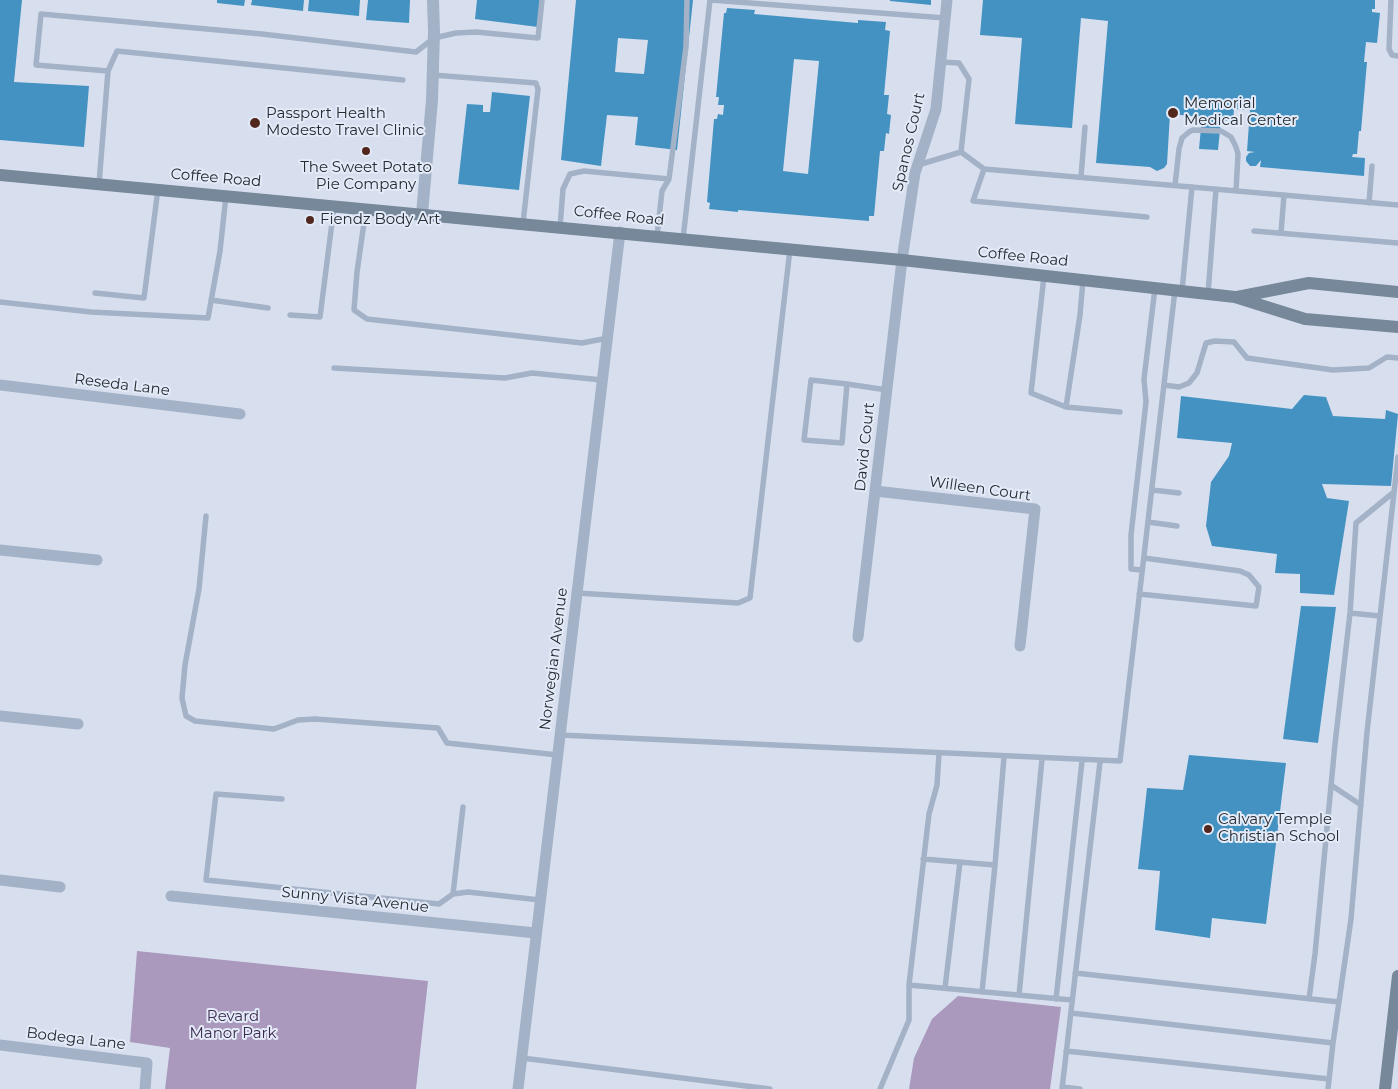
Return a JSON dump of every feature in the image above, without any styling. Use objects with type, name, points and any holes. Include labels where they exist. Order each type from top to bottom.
[{"type":"main road","name":"Coffee Road","points":[[0,175],[902,260],[1235,297],[1305,319],[1395,328]]},
{"type":"main road","name":"Coffee Road","points":[[1235,297],[1309,283],[1398,292]]},
{"type":"main road","points":[[1385,1089],[1398,976]]},
{"type":"street","points":[[422,214],[433,74],[433,0]]},
{"type":"street","name":"Spanos Court","points":[[902,260],[915,174],[936,109],[947,0]]},
{"type":"street","name":"Norwegian Avenue","points":[[518,1089],[620,232]]},
{"type":"street","name":"David Court","points":[[858,637],[902,260]]},
{"type":"street","name":"Reseda Lane","points":[[0,385],[240,414]]},
{"type":"street","name":"Willeen Court","points":[[876,491],[1035,509],[1020,646]]},
{"type":"street","points":[[0,550],[97,560]]},
{"type":"street","points":[[0,716],[78,724]]},
{"type":"street","points":[[0,880],[60,886]]},
{"type":"street","name":"Sunny Vista Avenue","points":[[171,896],[536,933]]},
{"type":"street","name":"Bodega Lane","points":[[0,1045],[147,1063],[145,1089]]},
{"type":"lane","points":[[108,72],[36,65],[41,14],[262,34],[416,52],[434,38],[456,33],[476,32],[538,38],[542,0]]},
{"type":"lane","points":[[657,236],[662,192],[669,179],[686,47],[688,0]]},
{"type":"lane","points":[[683,239],[710,0],[945,18]]},
{"type":"lane","points":[[1392,0],[1389,49],[1392,55],[1398,56]]},
{"type":"lane","points":[[99,184],[108,72],[117,51],[403,80]]},
{"type":"lane","points":[[940,62],[959,63],[968,79],[961,152]]},
{"type":"lane","points":[[433,74],[536,83],[538,89],[523,223]]},
{"type":"lane","points":[[1081,177],[1086,127]]},
{"type":"lane","points":[[1175,185],[1182,138],[1193,130],[1220,131],[1231,137],[1238,154],[1236,191]]},
{"type":"lane","points":[[918,165],[961,152]]},
{"type":"lane","points":[[961,152],[984,169],[1398,205]]},
{"type":"lane","points":[[1369,202],[1372,166]]},
{"type":"lane","points":[[984,169],[973,201],[1147,217]]},
{"type":"lane","points":[[560,227],[563,189],[570,174],[584,171],[669,179]]},
{"type":"lane","points":[[560,735],[1120,762],[1164,385],[1179,291],[1192,187]]},
{"type":"lane","points":[[96,293],[144,298],[158,189]]},
{"type":"lane","points":[[1208,294],[1216,189]]},
{"type":"lane","points":[[1281,233],[1284,195]]},
{"type":"lane","points":[[0,302],[91,312],[208,318],[220,251],[226,196]]},
{"type":"lane","points":[[290,315],[320,317],[334,206]]},
{"type":"lane","points":[[366,209],[356,272],[354,310],[366,319],[582,343],[608,338]]},
{"type":"lane","points":[[1254,231],[1398,243]]},
{"type":"lane","points":[[577,593],[738,603],[750,598],[790,249]]},
{"type":"lane","points":[[1044,276],[1032,393],[1066,407],[1120,412]]},
{"type":"lane","points":[[1066,407],[1080,315],[1083,280]]},
{"type":"lane","points":[[1142,570],[1131,569],[1132,535],[1146,402],[1144,379],[1155,288]]},
{"type":"lane","points":[[211,300],[268,308]]},
{"type":"lane","points":[[1164,385],[1179,387],[1189,383],[1197,373],[1206,343],[1215,340],[1234,342],[1247,358],[1333,370],[1369,368],[1387,357],[1398,358]]},
{"type":"lane","points":[[334,368],[505,378],[532,373],[602,380]]},
{"type":"lane","points":[[847,384],[842,443],[804,440],[811,380],[847,384],[887,390]]},
{"type":"lane","points":[[1328,1089],[1351,919],[1380,616],[1398,457]]},
{"type":"lane","points":[[1152,490],[1179,493]]},
{"type":"lane","points":[[1309,999],[1350,613],[1356,523],[1394,492]]},
{"type":"lane","points":[[206,516],[199,589],[185,665],[182,698],[186,716],[195,721],[274,729],[298,720],[315,719],[438,728],[448,743],[558,754]]},
{"type":"lane","points":[[1148,522],[1177,526]]},
{"type":"lane","points":[[1140,594],[1256,606],[1259,587],[1250,575],[1240,571],[1144,558]]},
{"type":"lane","points":[[1350,613],[1380,616]]},
{"type":"lane","points":[[880,1089],[909,1020],[909,985],[923,859],[929,814],[937,785],[939,754]]},
{"type":"lane","points":[[982,992],[1004,757]]},
{"type":"lane","points":[[1019,995],[1042,759]]},
{"type":"lane","points":[[1056,999],[1082,761]]},
{"type":"lane","points":[[1080,1089],[1062,1088],[1100,762]]},
{"type":"lane","points":[[1331,785],[1361,805]]},
{"type":"lane","points":[[282,799],[216,794],[206,880],[439,904],[452,894],[468,892],[540,900]]},
{"type":"lane","points":[[452,894],[463,807]]},
{"type":"lane","points":[[923,859],[995,865]]},
{"type":"lane","points":[[945,988],[960,862]]},
{"type":"lane","points":[[1075,973],[1339,1002]]},
{"type":"lane","points":[[909,985],[1072,1000]]},
{"type":"lane","points":[[1071,1013],[1333,1043]]},
{"type":"lane","points":[[1066,1051],[1329,1079]]},
{"type":"lane","points":[[522,1058],[770,1089]]},
{"type":"green space","name":"Revard Manor Park","points":[[137,951],[428,981],[416,1089],[165,1089],[170,1048],[130,1042]]},
{"type":"green space","points":[[958,996],[1061,1007],[1050,1089],[909,1089],[914,1058],[932,1019]]},
{"type":"building","points":[[0,0],[22,0],[14,82],[89,86],[84,147],[0,140]]},
{"type":"building","points":[[217,0],[245,0],[244,6],[217,3]]},
{"type":"building","points":[[252,0],[304,0],[303,11],[251,5]]},
{"type":"building","points":[[309,0],[360,0],[359,16],[308,11]]},
{"type":"building","points":[[368,0],[410,0],[409,23],[366,20]]},
{"type":"building","points":[[477,0],[542,0],[538,27],[475,19]]},
{"type":"building","points":[[576,0],[693,0],[677,150],[635,145],[638,117],[607,115],[601,166],[561,160]],"holes":[[[618,38],[648,40],[644,74],[615,72]]]},
{"type":"building","points":[[931,0],[931,5],[890,1]]},
{"type":"building","points":[[983,0],[1375,0],[1375,9],[1372,9],[1372,12],[1380,13],[1377,43],[1366,42],[1364,62],[1367,62],[1361,131],[1359,131],[1357,154],[1353,154],[1352,157],[1365,158],[1364,176],[1260,167],[1261,160],[1256,166],[1250,166],[1246,161],[1246,157],[1249,153],[1255,152],[1247,151],[1250,110],[1234,109],[1233,121],[1221,120],[1218,150],[1199,149],[1202,117],[1170,114],[1167,164],[1164,168],[1157,171],[1150,167],[1096,163],[1108,21],[1081,18],[1072,128],[1015,124],[1022,38],[980,35]]},
{"type":"building","points":[[727,8],[755,10],[754,14],[858,23],[858,20],[886,22],[885,30],[890,31],[884,95],[889,95],[887,114],[891,115],[889,134],[886,133],[884,151],[880,151],[874,216],[869,216],[869,221],[709,209],[710,203],[707,202],[714,119],[717,119],[718,114],[723,115],[724,105],[718,105],[719,97],[716,97],[724,13],[726,13]],"holes":[[[794,59],[819,61],[808,174],[783,171]]]},
{"type":"building","points":[[492,92],[530,96],[519,190],[458,184],[467,104],[483,105],[483,112],[490,112]]},
{"type":"building","points":[[1304,395],[1326,397],[1333,416],[1385,419],[1386,410],[1398,414],[1391,486],[1322,484],[1327,498],[1349,501],[1334,595],[1300,593],[1300,574],[1275,573],[1277,554],[1212,546],[1206,526],[1211,482],[1229,456],[1232,443],[1177,438],[1181,396],[1292,409]]},
{"type":"building","points":[[1301,606],[1336,607],[1318,743],[1283,739]]},
{"type":"building","points":[[1189,755],[1286,763],[1266,924],[1212,918],[1210,938],[1155,930],[1160,871],[1138,869],[1147,788],[1183,790]]},
{"type":"place","name":"Memorial Medical Center","points":[[1173,113]]},
{"type":"place","name":"Passport Health Modesto Travel Clinic","points":[[255,123]]},
{"type":"place","name":"The Sweet Potato Pie Company","points":[[366,151]]},
{"type":"place","name":"Fiendz Body Art","points":[[310,220]]},
{"type":"place","name":"Calvary Temple Christian School","points":[[1208,829]]}]
